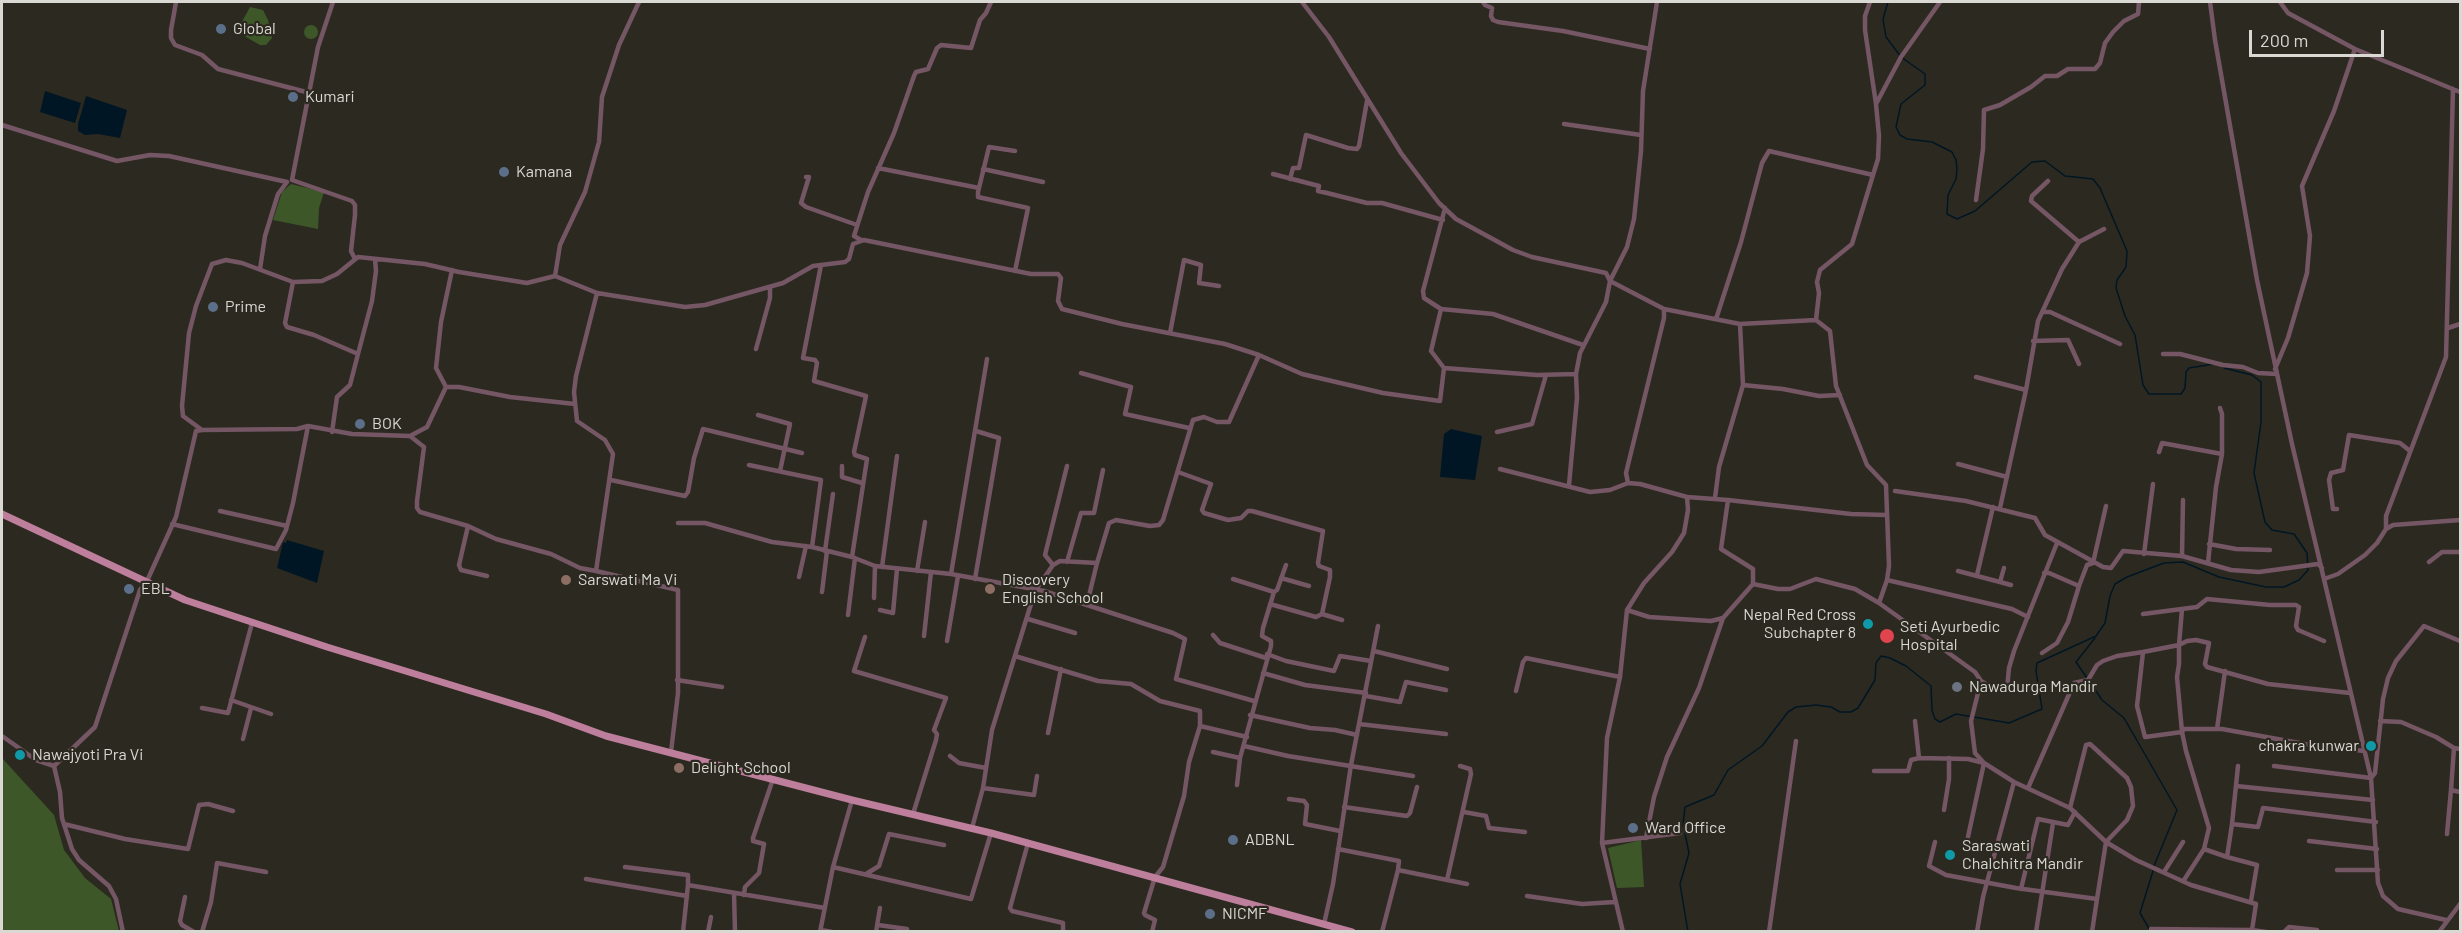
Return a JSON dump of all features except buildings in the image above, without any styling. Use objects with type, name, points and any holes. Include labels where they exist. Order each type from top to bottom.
[{"type":"main road","points":[[2,514],[186,600],[252,623],[536,710],[606,736],[852,800],[972,828],[1324,924],[1332,929],[1352,932]]},
{"type":"street","points":[[176,2],[171,30],[171,38],[175,45],[202,55],[218,69],[310,93]]},
{"type":"street","points":[[260,269],[266,236],[278,194],[290,181],[318,47],[333,2]]},
{"type":"street","points":[[555,276],[560,245],[585,192],[599,142],[602,98],[619,45],[639,2]]},
{"type":"street","points":[[991,2],[980,20],[971,48],[940,45],[928,69],[916,72],[857,225],[855,238],[1015,271],[1032,274],[1058,274],[1061,278],[1058,301],[1062,309],[1122,324],[1225,344],[1259,355],[1302,374],[1383,393],[1440,401],[1444,368]]},
{"type":"street","points":[[1302,2],[1329,37],[1401,153],[1445,208],[1466,225],[1513,250],[1533,257],[1599,270],[1606,273],[1610,281],[1664,309],[1740,324],[1816,320],[1830,331],[1832,361],[1840,395],[1867,465],[1895,491]]},
{"type":"street","points":[[1483,2],[1492,8],[1491,16],[1498,22],[1563,31],[1650,49]]},
{"type":"street","points":[[1569,485],[1577,398],[1576,374],[1583,345],[1606,302],[1610,281],[1627,248],[1634,219],[1642,91],[1657,2]]},
{"type":"street","points":[[1816,320],[1819,293],[1817,282],[1820,270],[1852,244],[1878,159],[1879,136],[1876,104],[1864,30],[1865,16],[1870,2]]},
{"type":"street","points":[[1876,104],[1901,57],[1940,2]]},
{"type":"street","points":[[1976,200],[1983,148],[1984,110],[2000,105],[2045,76],[2057,76],[2068,69],[2095,69],[2100,63],[2106,43],[2114,32],[2124,21],[2138,14],[2139,2]]},
{"type":"street","points":[[2210,2],[2230,131],[2276,371],[2371,778],[2376,822],[2378,883],[2383,896],[2390,904],[2404,912],[2446,920]]},
{"type":"street","points":[[2280,2],[2288,13],[2355,49],[2460,92]]},
{"type":"street","points":[[2276,371],[2307,273],[2310,237],[2302,186],[2334,111],[2355,49]]},
{"type":"street","points":[[2386,529],[2386,516],[2446,357],[2453,89]]},
{"type":"street","points":[[1290,179],[1293,168],[1299,168],[1306,135],[1348,148],[1356,149],[1359,146],[1367,100]]},
{"type":"street","points":[[1564,124],[1641,135]]},
{"type":"street","points":[[2,125],[117,161],[150,155],[169,156],[290,181],[352,201],[355,205],[355,215],[351,250],[355,259]]},
{"type":"street","points":[[1015,151],[989,147],[978,197],[1028,208],[1015,271]]},
{"type":"street","points":[[1716,319],[1741,242],[1762,163],[1769,151],[1873,175]]},
{"type":"street","points":[[878,168],[979,188]]},
{"type":"street","points":[[983,169],[1043,182]]},
{"type":"street","points":[[1273,174],[1319,186],[1317,191],[1327,194],[1366,203],[1382,203],[1443,220]]},
{"type":"street","points":[[806,177],[809,177],[801,203],[806,207],[857,225]]},
{"type":"street","points":[[2048,181],[2032,196],[2031,201],[2079,242]]},
{"type":"street","points":[[1445,208],[1423,291],[1424,298],[1441,309],[1493,314],[1583,345]]},
{"type":"street","points":[[2000,508],[2026,390],[2033,341],[2043,312],[2062,269],[2079,242],[2104,229]]},
{"type":"street","points":[[202,430],[183,416],[189,333],[195,306],[212,264],[217,261],[242,263],[293,282],[322,281],[338,274],[358,257],[425,264],[526,283],[555,276],[597,293],[685,307],[705,305],[783,284],[807,268],[845,262],[849,259],[853,244],[864,240]]},
{"type":"street","points":[[332,432],[337,397],[350,385],[372,301],[375,259]]},
{"type":"street","points":[[1170,333],[1184,260],[1201,265],[1199,283],[1220,286]]},
{"type":"street","points":[[821,265],[803,358],[815,360],[817,363],[814,381],[866,396],[854,452],[855,455],[867,459],[862,483],[849,615]]},
{"type":"street","points":[[446,387],[436,368],[441,322],[453,270]]},
{"type":"street","points":[[293,282],[285,323],[287,327],[314,335],[358,354]]},
{"type":"street","points":[[756,349],[770,298],[770,287]]},
{"type":"street","points":[[596,571],[613,454],[605,440],[577,421],[575,404],[576,376],[597,293]]},
{"type":"street","points":[[1441,309],[1431,345],[1433,355],[1444,368],[1546,375],[1576,374]]},
{"type":"street","points":[[1628,483],[1626,473],[1664,318],[1664,309]]},
{"type":"street","points":[[2043,312],[2050,312],[2121,344]]},
{"type":"street","points":[[1715,498],[1719,466],[1743,385],[1740,324]]},
{"type":"street","points":[[2448,328],[2460,324]]},
{"type":"street","points":[[2033,341],[2068,340],[2079,364]]},
{"type":"street","points":[[2163,354],[2180,354],[2243,367],[2258,373],[2276,371]]},
{"type":"street","points":[[1087,604],[1110,523],[1116,520],[1150,526],[1159,525],[1163,520],[1193,420],[1198,418],[1229,422],[1259,355]]},
{"type":"street","points":[[951,574],[976,431],[978,400],[987,359]]},
{"type":"street","points":[[1081,373],[1131,387],[1125,414],[1189,428]]},
{"type":"street","points":[[1497,432],[1532,424],[1546,375]]},
{"type":"street","points":[[1976,377],[2026,390]]},
{"type":"street","points":[[1743,385],[1819,396],[1840,395]]},
{"type":"street","points":[[446,387],[575,404]]},
{"type":"street","points":[[410,436],[427,427],[446,387]]},
{"type":"street","points":[[2208,563],[2222,454],[2220,408]]},
{"type":"street","points":[[758,415],[790,424],[780,471]]},
{"type":"street","points":[[172,524],[276,549],[287,526],[308,426]]},
{"type":"street","points":[[54,766],[95,727],[140,590],[147,581],[172,524],[196,431],[215,428],[297,429],[308,426],[332,432],[410,436],[420,441],[424,447],[417,508],[420,512],[468,526],[496,539],[550,554],[580,568],[678,590],[677,680],[671,752]]},
{"type":"street","points":[[611,480],[685,496],[703,429],[802,453]]},
{"type":"street","points":[[975,579],[999,438],[976,431]]},
{"type":"street","points":[[2337,509],[2333,510],[2329,480],[2331,473],[2343,470],[2349,435],[2354,434],[2400,444],[2410,451]]},
{"type":"street","points":[[2159,453],[2162,442],[2222,454]]},
{"type":"street","points":[[882,567],[897,456]]},
{"type":"street","points":[[1958,464],[2007,477]]},
{"type":"street","points":[[749,465],[821,480],[809,547],[799,577]]},
{"type":"street","points":[[842,466],[842,477],[862,483]]},
{"type":"street","points":[[1053,565],[1045,555],[1067,466]]},
{"type":"street","points":[[1500,469],[1590,492],[1610,490],[1628,483],[1640,483],[1697,499],[1715,498],[1851,514],[1886,515]]},
{"type":"street","points":[[1067,562],[1081,513],[1094,513],[1103,470]]},
{"type":"street","points":[[1178,472],[1212,484],[1202,510],[1204,513],[1228,520],[1241,518],[1248,511],[1323,531],[1318,563],[1319,566],[1330,570],[1330,577],[1322,614]]},
{"type":"street","points":[[2144,554],[2153,484]]},
{"type":"street","points":[[1879,603],[1887,579],[1889,546],[1886,485]]},
{"type":"street","points":[[1886,492],[1895,491],[1958,499],[2035,518],[2045,535],[2057,543],[2093,562],[2111,568],[2123,551],[2182,556],[2231,570],[2259,572],[2286,567],[2320,566]]},
{"type":"street","points":[[822,592],[832,494]]},
{"type":"street","points":[[1623,932],[1602,843],[1605,749],[1620,677],[1627,610],[1644,583],[1672,552],[1684,533],[1688,510],[1686,497]]},
{"type":"street","points":[[1688,510],[1697,499]]},
{"type":"street","points":[[1646,838],[1654,797],[1667,757],[1699,688],[1723,618],[1753,584],[1753,569],[1721,549],[1728,500]]},
{"type":"street","points":[[2182,556],[2183,500]]},
{"type":"street","points":[[2093,562],[2106,506]]},
{"type":"street","points":[[1977,575],[1993,507]]},
{"type":"street","points":[[220,511],[287,526]]},
{"type":"street","points":[[2324,579],[2338,574],[2366,555],[2386,529],[2393,525],[2460,520]]},
{"type":"street","points":[[917,571],[925,522]]},
{"type":"street","points":[[678,523],[705,523],[772,542],[809,547],[854,558],[875,566],[951,574],[1053,593],[1182,637],[1185,643],[1176,679],[1254,701]]},
{"type":"street","points":[[468,526],[459,565],[461,570],[487,576]]},
{"type":"street","points":[[1753,584],[1790,589],[1816,579],[1855,589],[1879,603],[1975,672],[1981,681],[1992,688],[2007,689],[2009,668],[2057,543]]},
{"type":"street","points":[[2209,544],[2236,549],[2270,550]]},
{"type":"street","points":[[2429,562],[2442,552],[2460,552]]},
{"type":"street","points":[[972,828],[992,730],[1035,591],[1053,565],[1060,561],[1097,563]]},
{"type":"street","points":[[2042,653],[2057,643],[2068,622],[2087,565],[2093,562]]},
{"type":"street","points":[[1238,785],[1240,758],[1271,641],[1262,636],[1274,592],[1277,590],[1286,565]]},
{"type":"street","points":[[873,598],[875,566]]},
{"type":"street","points":[[2000,582],[2004,568]]},
{"type":"street","points":[[880,610],[893,613],[897,569]]},
{"type":"street","points":[[1958,571],[2011,585]]},
{"type":"street","points":[[924,636],[931,572]]},
{"type":"street","points":[[2044,573],[2079,586]]},
{"type":"street","points":[[947,640],[958,576]]},
{"type":"street","points":[[1281,578],[1309,586]]},
{"type":"street","points":[[1233,579],[1274,592]]},
{"type":"street","points":[[1887,579],[2012,609],[2028,617]]},
{"type":"street","points":[[2143,614],[2197,607],[2207,598],[2270,605],[2296,605],[2298,607],[2296,626],[2298,630],[2312,638],[2324,640]]},
{"type":"street","points":[[1270,604],[1316,617],[1322,614],[1342,620]]},
{"type":"street","points":[[2182,609],[2177,677],[2182,732],[2209,828],[2204,849],[2184,880]]},
{"type":"street","points":[[1627,610],[1648,617],[1681,621],[1711,621],[1723,618]]},
{"type":"street","points":[[1028,619],[1075,633]]},
{"type":"street","points":[[202,708],[228,713],[252,623]]},
{"type":"street","points":[[1324,924],[1378,626]]},
{"type":"street","points":[[2371,778],[2375,773],[2380,721],[2388,678],[2396,661],[2424,626],[2460,640]]},
{"type":"street","points":[[1213,635],[1220,643],[1334,671],[1341,656],[1371,661]]},
{"type":"street","points":[[865,636],[854,671],[945,698],[934,730],[937,734],[936,740],[914,814]]},
{"type":"street","points":[[2028,788],[2074,682],[2088,680],[2097,665],[2117,656],[2196,640],[2208,641],[2210,644],[2205,665],[2268,684],[2350,693]]},
{"type":"street","points":[[1374,651],[1447,669]]},
{"type":"street","points":[[2143,652],[2137,706],[2143,735],[2149,737],[2182,732],[2184,729],[2217,729],[2305,744],[2364,751]]},
{"type":"street","points":[[1015,656],[1098,681],[1131,684],[1160,701],[1200,711],[1200,726],[1189,762],[1184,796],[1163,867],[1155,877],[1144,913],[1155,920],[1152,932]]},
{"type":"street","points":[[1516,691],[1526,658],[1620,677]]},
{"type":"street","points":[[1048,733],[1061,669]]},
{"type":"street","points":[[2217,729],[2225,671]]},
{"type":"street","points":[[1263,673],[1305,685],[1366,694],[1400,702],[1406,682],[1446,690]]},
{"type":"street","points":[[677,680],[722,687]]},
{"type":"street","points":[[1981,681],[1971,721],[1976,753],[1984,763]]},
{"type":"street","points":[[231,700],[271,714]]},
{"type":"street","points":[[243,739],[251,708]]},
{"type":"street","points":[[1250,715],[1292,725],[1357,735]]},
{"type":"street","points":[[1915,721],[1919,758]]},
{"type":"street","points":[[2380,721],[2401,722],[2460,749]]},
{"type":"street","points":[[1359,724],[1446,734]]},
{"type":"street","points":[[1200,726],[1247,737]]},
{"type":"street","points":[[2,736],[36,760],[54,766]]},
{"type":"street","points":[[1769,932],[1796,741]]},
{"type":"street","points":[[2070,808],[2086,745],[2090,744],[2119,770],[2131,787],[2133,806],[2127,820],[2106,842],[2092,932]]},
{"type":"street","points":[[1244,746],[1288,756],[1413,776]]},
{"type":"street","points":[[2447,834],[2454,748]]},
{"type":"street","points":[[1213,752],[1240,758]]},
{"type":"street","points":[[950,756],[959,763],[986,768]]},
{"type":"street","points":[[1874,771],[1908,771],[1911,760],[1919,758],[1968,759],[1984,763],[2014,782],[2070,808],[2106,842],[2136,860],[2214,893],[2256,904],[2252,930]]},
{"type":"street","points":[[1944,810],[1949,758]]},
{"type":"street","points":[[1966,846],[1984,763]]},
{"type":"street","points":[[54,766],[64,824],[72,849],[79,860],[109,886],[116,899],[123,932]]},
{"type":"street","points":[[1447,880],[1464,812],[1471,771],[1460,766]]},
{"type":"street","points":[[2227,857],[2238,766]]},
{"type":"street","points":[[2274,766],[2371,778]]},
{"type":"street","points":[[982,788],[1034,795],[1037,776]]},
{"type":"street","points":[[744,895],[745,886],[759,873],[764,844],[753,841],[753,837],[773,779]]},
{"type":"street","points":[[1977,932],[1983,897],[1989,883],[2014,782]]},
{"type":"street","points":[[2236,786],[2373,800]]},
{"type":"street","points":[[1344,807],[1407,816],[1410,813],[1417,787]]},
{"type":"street","points":[[2451,790],[2460,792]]},
{"type":"street","points":[[1289,799],[1304,801],[1306,805],[1305,824],[1340,831]]},
{"type":"street","points":[[832,932],[820,931],[833,867],[852,800]]},
{"type":"street","points":[[64,824],[126,839],[188,849],[199,805],[208,804],[233,811]]},
{"type":"street","points":[[2258,827],[2263,808],[2376,822]]},
{"type":"street","points":[[1464,812],[1486,816],[1489,828],[1524,832]]},
{"type":"street","points":[[2021,889],[2038,819],[2068,825],[2075,812]]},
{"type":"street","points":[[2036,932],[2053,823]]},
{"type":"street","points":[[2232,824],[2266,829]]},
{"type":"street","points":[[833,867],[971,899],[991,833]]},
{"type":"street","points":[[1602,843],[1680,833]]},
{"type":"street","points":[[866,874],[879,866],[889,834],[944,845]]},
{"type":"street","points":[[2309,841],[2377,849]]},
{"type":"street","points":[[1935,842],[1929,866],[1946,875],[2021,889],[2097,899]]},
{"type":"street","points":[[2164,872],[2183,842]]},
{"type":"street","points":[[1029,843],[1010,908],[1012,911],[1063,923],[1063,932]]},
{"type":"street","points":[[1338,849],[1399,861],[1382,932]]},
{"type":"street","points":[[2204,849],[2257,865],[2251,901]]},
{"type":"street","points":[[202,932],[211,902],[217,863],[266,872]]},
{"type":"street","points":[[626,867],[688,875],[683,932]]},
{"type":"street","points":[[1398,870],[1467,884]]},
{"type":"street","points":[[2337,870],[2378,870]]},
{"type":"street","points":[[586,879],[687,896]]},
{"type":"street","points":[[688,885],[825,908]]},
{"type":"street","points":[[734,893],[735,932]]},
{"type":"street","points":[[1527,896],[1582,904],[1615,902]]},
{"type":"street","points":[[185,897],[180,921],[182,925],[194,932]]},
{"type":"street","points":[[2439,932],[2460,904]]},
{"type":"street","points":[[876,932],[880,908]]},
{"type":"street","points":[[708,932],[711,917]]},
{"type":"street","points":[[878,925],[907,929],[907,932]]},
{"type":"street","points":[[2284,932],[2289,927],[2318,930]]},
{"type":"street","points":[[2151,929],[2266,932]]},
{"type":"green space","points":[[250,7],[263,10],[268,20],[272,38],[266,45],[260,45],[246,37],[239,27]]},
{"type":"green space","points":[[308,25],[314,25],[318,32],[314,39],[308,39],[304,35],[304,29]]},
{"type":"green space","points":[[291,184],[324,192],[319,208],[318,229],[273,220],[282,192]]},
{"type":"green space","points":[[2,758],[54,815],[64,850],[85,878],[111,899],[119,931],[2,931]]},
{"type":"green space","points":[[1641,840],[1644,887],[1617,888],[1608,848]]},
{"type":"water","points":[[45,91],[81,103],[75,123],[40,112]]},
{"type":"water","points":[[86,96],[127,110],[120,138],[98,134],[85,135],[78,131]]},
{"type":"water","points":[[1451,429],[1482,436],[1475,480],[1440,477],[1444,434]]},
{"type":"water","points":[[287,540],[324,551],[317,583],[277,568],[283,542],[286,543]]},
{"type":"waterway","points":[[1888,2],[1883,19],[1886,37],[1901,57],[1925,74],[1925,85],[1901,104],[1896,127],[1900,135],[1907,139],[1932,142],[1952,152],[1957,169],[1956,179],[1948,195],[1947,214],[1957,219],[1975,211],[2032,162],[2045,161],[2065,176],[2093,179],[2100,188],[2127,251],[2126,267],[2117,280],[2116,288],[2125,316],[2135,335],[2143,385],[2149,394],[2181,394],[2185,388],[2186,372],[2189,368],[2214,364]]},
{"type":"waterway","points":[[1688,932],[1680,884],[1689,853],[1683,824],[1685,807],[1714,795],[1728,770],[1762,746],[1788,712],[1796,707],[1816,705],[1831,707],[1840,712],[1851,712],[1858,708],[1875,680],[1876,663],[1881,656],[1906,666],[1931,686],[1932,710],[1935,719],[1940,722],[1956,714],[2009,723],[2042,709],[2036,671],[2037,663],[2096,636],[2105,623],[2110,596],[2115,584],[2127,577],[2164,563],[2183,562],[2219,577],[2266,587],[2284,587],[2299,580],[2308,570],[2307,553],[2294,534],[2272,530],[2265,522],[2254,473],[2261,422],[2261,382],[2252,375],[2224,368]]},
{"type":"waterway","points":[[2087,678],[2076,662],[2095,638]]},
{"type":"waterway","points":[[2090,682],[2102,700],[2124,718],[2177,810],[2154,866]]},
{"type":"waterway","points":[[2151,932],[2140,913],[2153,871]]},
{"type":"place","name":"Global","points":[[221,29]]},
{"type":"place","name":"Kumari","points":[[293,97]]},
{"type":"place","name":"Kamana","points":[[504,172]]},
{"type":"place","name":"Prime","points":[[213,307]]},
{"type":"place","name":"BOK","points":[[360,424]]},
{"type":"place","name":"Sarswati Ma Vi","points":[[566,580]]},
{"type":"place","name":"EBL","points":[[129,589]]},
{"type":"place","name":"Discovery English School","points":[[990,589]]},
{"type":"place","name":"Nepal Red Cross Subchapter 8","points":[[1868,624]]},
{"type":"place","name":"Seti Ayurbedic Hospital","points":[[1887,636]]},
{"type":"place","name":"Nawadurga Mandir","points":[[1957,687]]},
{"type":"place","name":"chakra kunwar","points":[[2371,746]]},
{"type":"place","name":"Nawajyoti Pra Vi","points":[[20,755]]},
{"type":"place","name":"Delight School","points":[[679,768]]},
{"type":"place","name":"Ward Office","points":[[1633,828]]},
{"type":"place","name":"ADBNL","points":[[1233,840]]},
{"type":"place","name":"Saraswati Chalchitra Mandir","points":[[1950,855]]},
{"type":"place","name":"NICMF","points":[[1210,914]]}]
